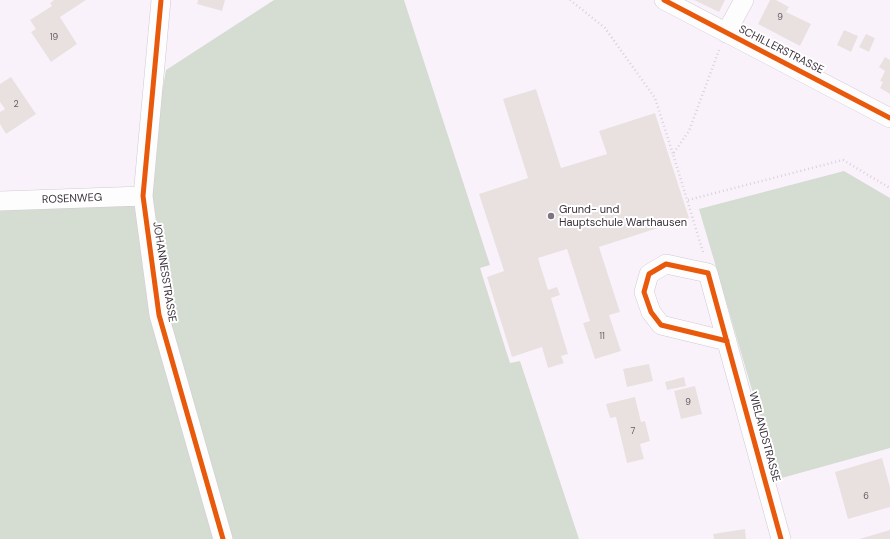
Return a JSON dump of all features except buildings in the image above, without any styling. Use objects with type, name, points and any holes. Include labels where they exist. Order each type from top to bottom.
[{"type":"street","name":"JOHANNESSTRASSE","points":[[161,0],[143,196],[159,315],[223,539]]},
{"type":"street","name":"SCHILLERSTRASSE","points":[[664,0],[890,118]]},
{"type":"street","points":[[726,33],[744,0]]},
{"type":"street","name":"ROSENWEG","points":[[0,201],[143,196]]},
{"type":"street","points":[[708,273],[666,264],[649,274],[644,292],[651,312],[661,325],[728,341]]},
{"type":"street","name":"WIELANDSTRASSE","points":[[708,273],[728,341],[780,539]]},
{"type":"path","points":[[570,0],[605,28],[655,98],[688,200],[708,273]]},
{"type":"path","points":[[673,154],[689,131],[726,33]]},
{"type":"path","points":[[688,200],[843,160],[890,188]]},
{"type":"shaded area","points":[[274,0],[404,0],[490,265],[480,268],[510,363],[520,361],[579,539],[0,539],[0,201],[143,196],[166,70]]},
{"type":"shaded area","points":[[844,171],[890,198],[890,448],[778,479],[699,209]]},
{"type":"cycle path","points":[[161,0],[143,196],[159,315],[223,539]]},
{"type":"cycle path","points":[[664,0],[890,118]]},
{"type":"cycle path","points":[[727,341],[661,325],[651,312],[644,292],[649,274],[666,264],[708,273],[781,539]]},
{"type":"place","name":"Grund- und Hauptschule Warthausen","points":[[551,216]]}]
